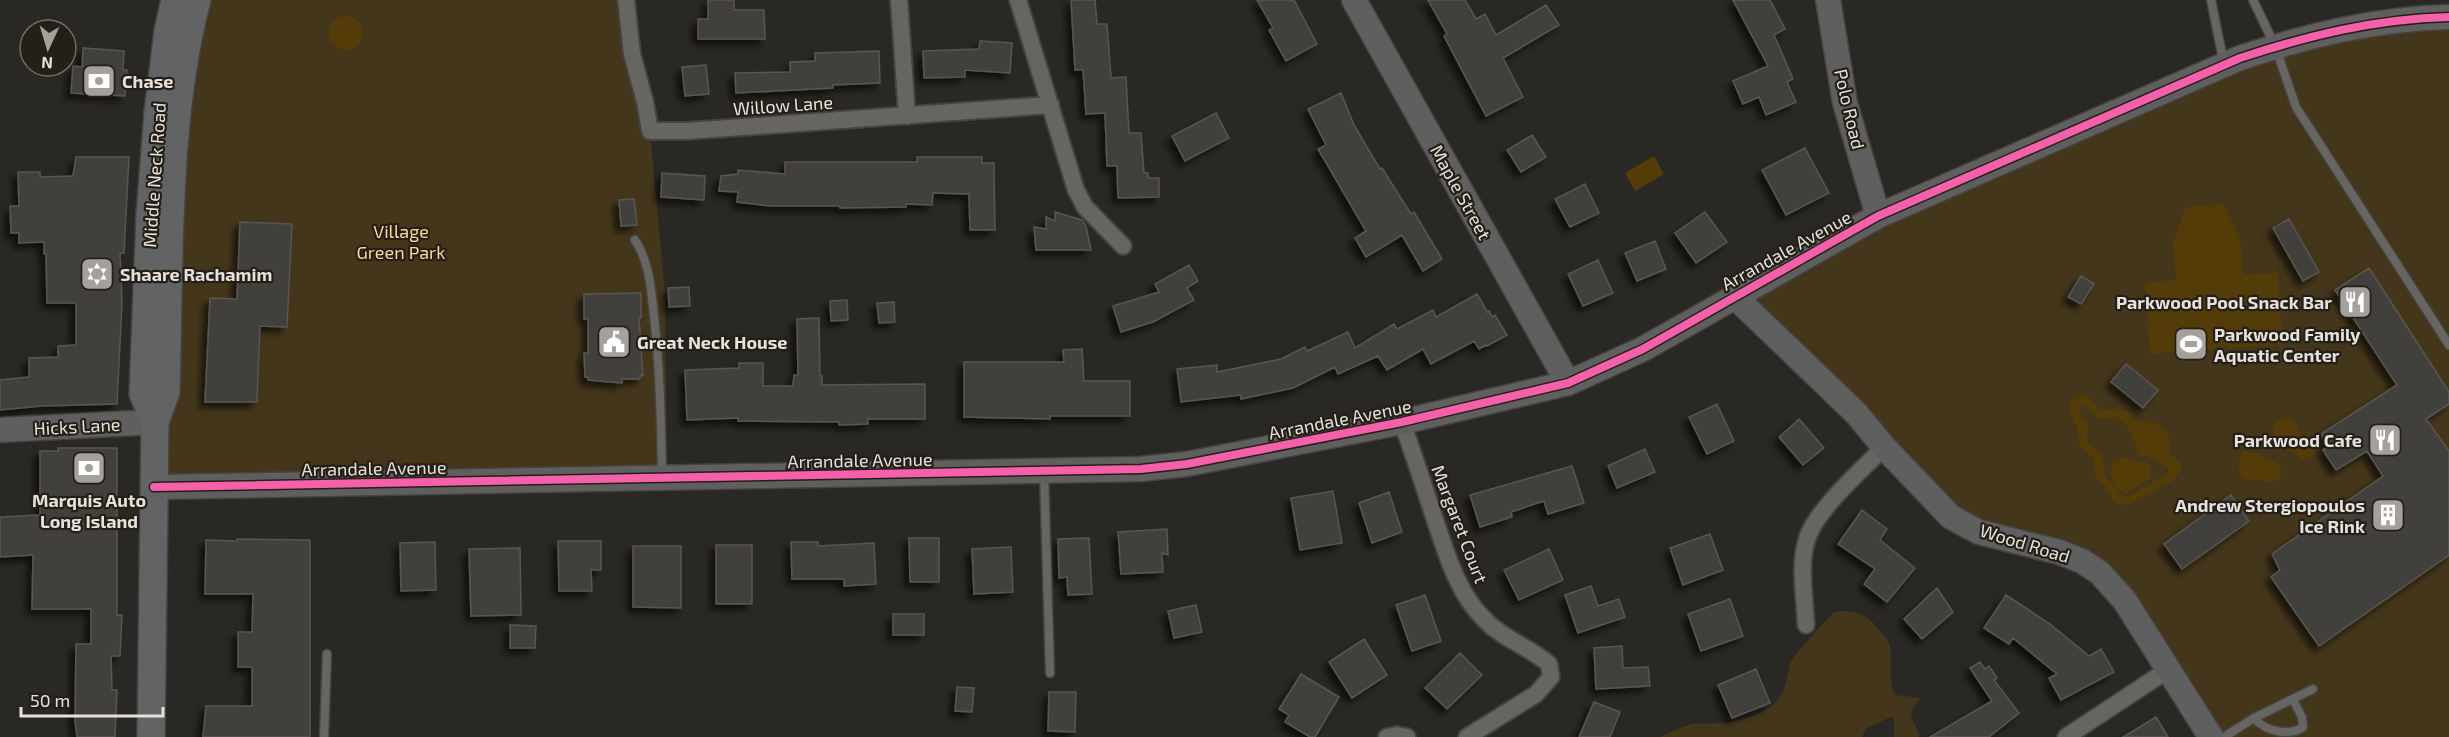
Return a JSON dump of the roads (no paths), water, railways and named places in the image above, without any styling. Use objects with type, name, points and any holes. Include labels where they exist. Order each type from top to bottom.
[{"type":"main road","name":"Middle Neck Road","points":[[155,422],[143,394],[150,215],[158,112],[168,31],[175,0]]},
{"type":"main road","name":"Middle Neck Road","points":[[151,737],[155,422],[166,392],[173,173],[186,46],[197,0]]},
{"type":"street","name":"Willow Lane","points":[[626,0],[632,54],[650,131],[687,131],[1051,105]]},
{"type":"street","points":[[899,0],[907,116]]},
{"type":"street","points":[[1018,0],[1076,190],[1085,207],[1123,246]]},
{"type":"street","name":"Maple Street","points":[[1354,0],[1568,383]]},
{"type":"street","name":"Polo Road","points":[[1828,0],[1845,103],[1878,216]]},
{"type":"street","name":"Arrandale Avenue","points":[[154,487],[1141,469],[1187,464],[1402,422],[1568,383],[1643,349],[1878,216],[2224,66],[2293,40],[2358,26],[2449,17]]},
{"type":"street","name":"Wood Road","points":[[1734,296],[1857,414],[1884,447],[1951,517],[1979,531],[2060,552],[2082,561],[2100,573],[2125,600],[2211,737]]},
{"type":"street","name":"Hicks Lane","points":[[0,430],[155,422]]},
{"type":"street","name":"Margaret Court","points":[[1402,422],[1450,564],[1463,593],[1483,619],[1498,633],[1536,653],[1549,664],[1551,677],[1536,694],[1467,737]]},
{"type":"street","points":[[1806,625],[1804,563],[1809,536],[1827,507],[1884,447]]},
{"type":"street","points":[[2066,737],[2169,669]]},
{"type":"street","points":[[1387,737],[1397,735],[1407,737]]},
{"type":"lane","points":[[2211,0],[2224,66]]},
{"type":"lane","points":[[2253,0],[2276,46],[2296,107],[2449,345]]},
{"type":"lane","points":[[635,240],[641,250],[649,278],[659,363],[662,478]]},
{"type":"lane","points":[[1044,471],[1050,673]]},
{"type":"lane","points":[[324,737],[327,654]]},
{"type":"lane","points":[[2224,737],[2254,718],[2313,689]]},
{"type":"lane","points":[[2254,718],[2260,725],[2273,732],[2288,734],[2298,732],[2303,727],[2303,720],[2293,700]]},
{"type":"place","name":"Chase","points":[[99,81]]},
{"type":"place","name":"Shaare Rachamim","points":[[97,274]]},
{"type":"place","name":"Parkwood Pool Snack Bar","points":[[2355,302]]},
{"type":"place","name":"Great Neck House","points":[[614,342]]},
{"type":"place","name":"Parkwood Family Aquatic Center","points":[[2191,344]]},
{"type":"place","name":"Parkwood Cafe","points":[[2385,440]]},
{"type":"place","name":"Marquis Auto Long Island","points":[[89,468]]},
{"type":"place","name":"Andrew Stergiopoulos Ice Rink","points":[[2388,515]]},
{"type":"park label","name":"Village Green Park","points":[[401,241]]}]
